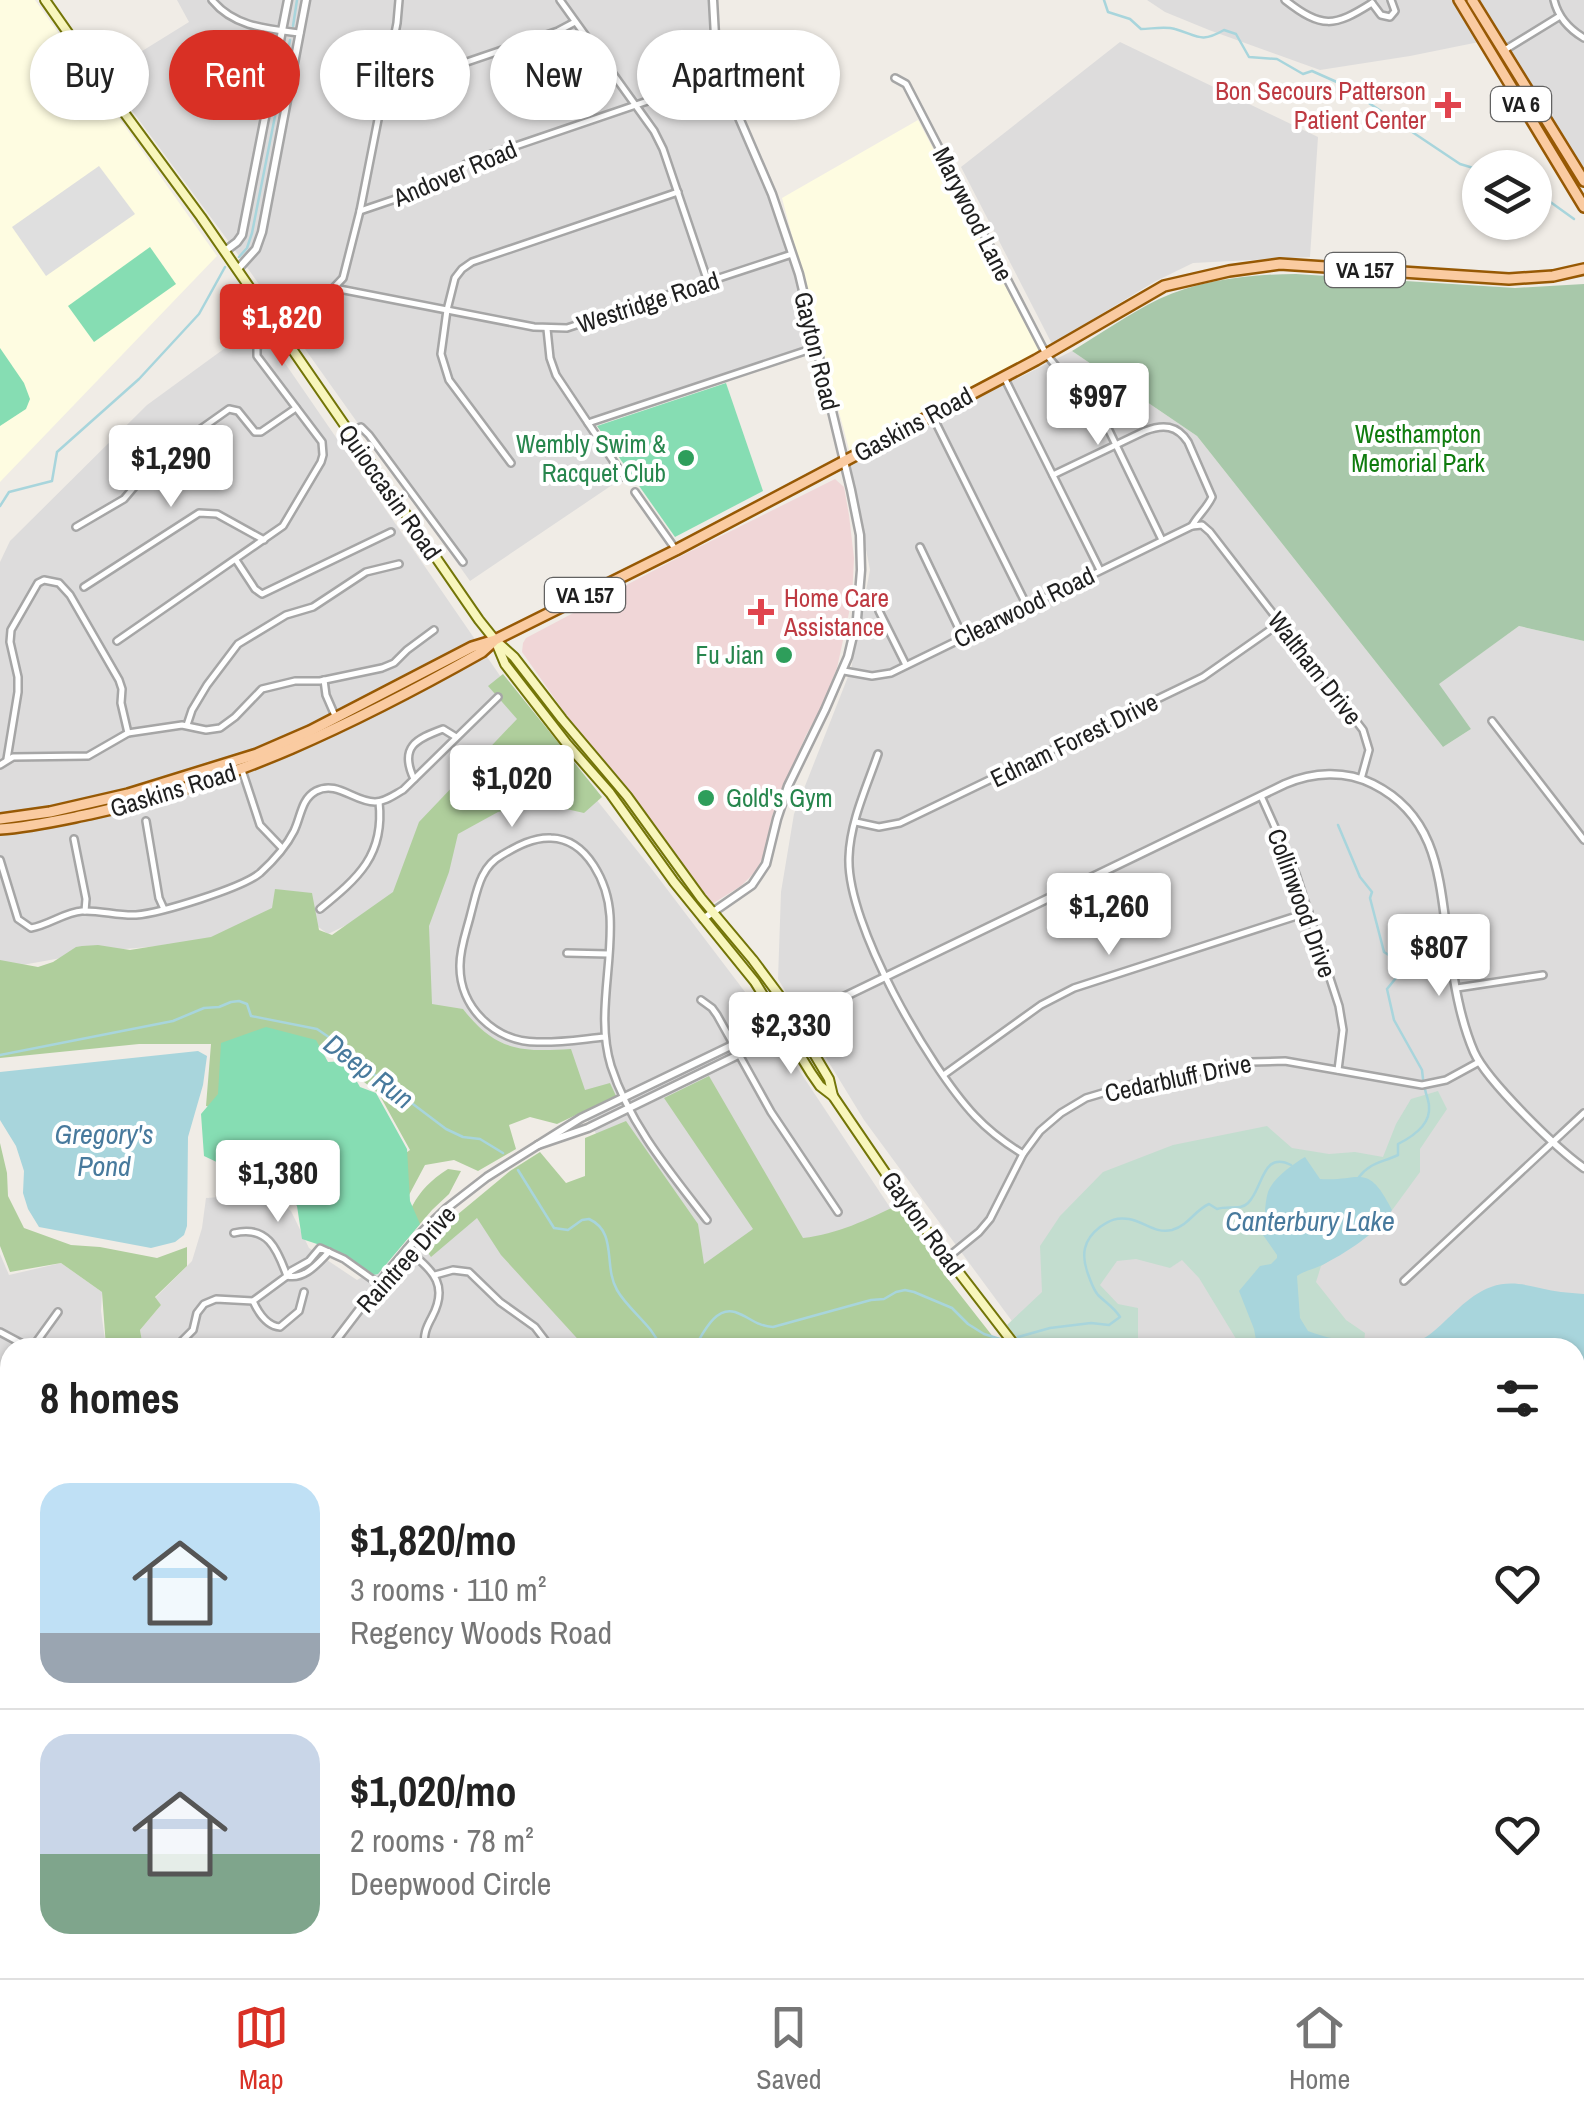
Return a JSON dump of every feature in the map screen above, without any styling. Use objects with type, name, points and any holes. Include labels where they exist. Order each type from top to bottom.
[{"type":"main road","name":"Quioccasin Road","points":[[45,0],[494,640],[504,664],[610,793],[703,919]]},
{"type":"main road","name":"VA 6","points":[[1459,0],[1584,182]]},
{"type":"main road","name":"VA 6","points":[[1472,0],[1584,207]]},
{"type":"main road","name":"Gaskins Road","points":[[0,829],[113,809],[167,794],[240,765],[472,647],[494,640],[676,550],[1004,377],[1164,286],[1228,270],[1280,264],[1532,278],[1584,268]]},
{"type":"main road","name":"Quioccasin Road","points":[[494,640],[514,657],[627,796],[713,912]]},
{"type":"main road","name":"Gaskins Road","points":[[0,819],[82,805],[285,753],[482,652],[494,640]]},
{"type":"main road","name":"Gayton Road","points":[[713,912],[767,978],[829,1079],[833,1096]]},
{"type":"main road","name":"Gayton Road","points":[[703,919],[755,982],[820,1086],[833,1096],[910,1209],[1009,1338]]},
{"type":"street","points":[[212,0],[239,22],[278,30]]},
{"type":"street","points":[[283,30],[288,0]]},
{"type":"street","points":[[300,34],[306,0]]},
{"type":"street","points":[[394,30],[399,0]]},
{"type":"street","points":[[560,0],[654,131],[708,282]]},
{"type":"street","name":"Gayton Road","points":[[713,0],[715,30]]},
{"type":"street","points":[[1285,0],[1316,21],[1330,23],[1341,21],[1371,1],[1381,15],[1390,17],[1395,11],[1391,0]]},
{"type":"street","points":[[1554,0],[1560,16],[1584,38]]},
{"type":"street","points":[[1498,54],[1560,16]]},
{"type":"street","points":[[470,61],[575,22]]},
{"type":"street","name":"Marywood Lane","points":[[895,78],[906,84],[1046,354]]},
{"type":"street","name":"Andover Road","points":[[360,210],[425,189],[466,164],[636,105]]},
{"type":"street","points":[[224,252],[242,235],[265,120]]},
{"type":"street","points":[[237,270],[256,249],[262,232],[283,120]]},
{"type":"street","points":[[117,642],[286,523],[323,455],[322,442],[256,354],[258,346],[326,296],[343,278],[378,120]]},
{"type":"street","name":"Gayton Road","points":[[703,919],[752,885],[762,872],[788,786],[844,671],[855,630],[861,570],[858,524],[792,254],[740,120]]},
{"type":"street","points":[[511,463],[443,367],[441,341],[455,278],[472,262],[678,192]]},
{"type":"street","name":"Westridge Road","points":[[334,288],[547,329],[581,325],[792,254]]},
{"type":"street","points":[[547,329],[556,375],[624,476]]},
{"type":"street","points":[[588,423],[816,346]]},
{"type":"street","points":[[1046,354],[1059,370],[1084,381],[1162,540]]},
{"type":"street","points":[[1004,377],[1100,570]]},
{"type":"street","points":[[76,527],[124,499],[157,460],[226,410],[238,411],[255,432],[261,432],[296,408]]},
{"type":"street","points":[[932,414],[1027,606]]},
{"type":"street","points":[[1053,476],[1160,426],[1172,428],[1184,436],[1212,497],[1192,526]]},
{"type":"street","points":[[348,433],[361,427],[369,434],[463,562]]},
{"type":"street","points":[[635,492],[676,550]]},
{"type":"street","points":[[84,587],[199,513],[218,514],[264,540]]},
{"type":"street","name":"Clearwood Road","points":[[844,671],[886,674],[1162,540],[1202,525]]},
{"type":"street","name":"Waltham Drive","points":[[1202,525],[1367,737],[1370,750],[1361,779]]},
{"type":"street","points":[[235,560],[262,594],[391,532]]},
{"type":"street","points":[[920,547],[963,637]]},
{"type":"street","points":[[186,725],[206,685],[238,644],[286,615],[313,607],[366,572],[399,564]]},
{"type":"street","points":[[7,760],[18,692],[11,630],[38,583],[44,580],[59,584],[70,595],[119,680],[128,733]]},
{"type":"street","points":[[879,611],[906,665]]},
{"type":"street","name":"Ednam Forest Drive","points":[[856,822],[879,827],[900,823],[1202,677],[1280,623]]},
{"type":"street","points":[[0,765],[13,757],[88,756],[128,733],[186,725],[206,730],[220,728],[262,688],[382,668],[394,663],[434,630]]},
{"type":"street","points":[[324,680],[336,718]]},
{"type":"street","points":[[1,865],[18,919],[31,928],[80,911],[134,915],[164,910],[249,880],[269,864],[293,833],[309,796],[320,789],[337,789],[379,802],[403,790],[498,697]]},
{"type":"street","points":[[1492,721],[1584,840]]},
{"type":"street","points":[[414,780],[410,755],[417,739],[443,729],[456,737]]},
{"type":"street","points":[[878,754],[850,839],[852,897],[860,922],[915,1030],[944,1075],[975,1116],[1023,1154]]},
{"type":"street","points":[[240,765],[260,825],[282,847]]},
{"type":"street","points":[[784,1027],[1295,780],[1336,774],[1361,779],[1384,790],[1406,807],[1428,840],[1436,862],[1462,1018],[1480,1062],[1554,1142],[1584,1168]]},
{"type":"street","name":"Collinwood Drive","points":[[1261,796],[1296,874],[1342,1020],[1338,1070]]},
{"type":"street","points":[[320,909],[355,880],[370,859],[381,822],[379,802]]},
{"type":"street","points":[[146,822],[164,910]]},
{"type":"street","points":[[74,838],[85,911]]},
{"type":"street","points":[[605,1037],[520,1040],[490,1026],[472,1006],[463,985],[460,962],[478,886],[486,868],[499,856],[540,838],[553,838],[572,844],[589,859],[604,886],[610,918],[605,1037],[612,1066],[653,1149],[706,1220]]},
{"type":"street","points":[[944,1075],[1042,1005],[1074,988],[1309,912]]},
{"type":"street","points":[[567,953],[608,954]]},
{"type":"street","points":[[1456,988],[1542,975]]},
{"type":"street","points":[[701,1000],[712,1008],[771,1112],[838,1212]]},
{"type":"street","name":"Raintree Drive","points":[[338,1338],[407,1249],[471,1189],[538,1145],[581,1118],[774,1025],[784,1027],[780,1035],[588,1128],[538,1145]]},
{"type":"street","name":"Cedarbluff Drive","points":[[947,1258],[990,1219],[1023,1154],[1054,1118],[1076,1103],[1106,1091],[1251,1062],[1285,1061],[1422,1084],[1446,1080],[1480,1062]]},
{"type":"street","points":[[1404,1281],[1584,1113]]},
{"type":"street","points":[[234,1233],[254,1231],[268,1240],[288,1276]]},
{"type":"street","points":[[186,1338],[194,1330],[204,1304],[216,1299],[253,1301],[291,1270],[309,1261],[320,1248],[344,1259],[379,1284]]},
{"type":"street","points":[[407,1249],[435,1275],[439,1285],[439,1301],[424,1338]]},
{"type":"street","points":[[288,1276],[310,1270],[328,1252]]},
{"type":"street","points":[[435,1275],[461,1269],[469,1272],[543,1338]]},
{"type":"street","points":[[253,1301],[268,1322],[280,1327],[299,1311],[304,1292]]},
{"type":"street","points":[[38,1338],[58,1312]]},
{"type":"shaded area","points":[[0,0],[35,0],[56,30],[30,30],[30,120],[120,120],[217,256],[0,482]]},
{"type":"shaded area","points":[[177,0],[709,0],[710,30],[637,30],[637,120],[740,120],[772,194],[817,347],[588,423],[624,477],[470,581],[139,120],[149,120],[149,47],[169,34],[169,120],[300,120],[300,30],[176,30],[189,22]]},
{"type":"shaded area","points":[[1147,0],[1459,0],[1484,41],[1320,70],[1209,30]]},
{"type":"shaded area","points":[[1472,0],[1584,0],[1584,181]]},
{"type":"shaded area","points":[[1120,42],[1318,137],[1310,257],[1193,263],[1052,344],[961,167]]},
{"type":"shaded area","points":[[918,120],[1040,352],[850,453],[782,198]]},
{"type":"shaded area","points":[[99,166],[135,214],[46,276],[12,227]]},
{"type":"shaded area","points":[[258,324],[527,715],[398,900],[328,934],[292,908],[233,940],[100,951],[0,969],[0,562],[10,541],[147,405]]},
{"type":"shaded area","points":[[1072,351],[1197,436],[1443,747],[1471,729],[1438,684],[1519,626],[1584,641],[1584,1338],[1024,1338],[864,1120],[778,979],[781,892],[794,814],[851,669],[870,570],[849,463]]},
{"type":"shaded area","points":[[835,479],[844,487],[854,558],[852,599],[837,668],[772,816],[764,855],[756,871],[712,904],[574,726],[522,652],[523,643],[687,553]]},
{"type":"shaded area","points":[[584,784],[761,1013],[905,1230],[695,1282],[573,1099],[423,1008],[419,942],[449,830],[488,803]]},
{"type":"shaded area","points":[[269,1194],[291,1211],[309,1248],[357,1280],[482,1209],[591,1338],[141,1338],[140,1330],[161,1305],[155,1298],[192,1261],[206,1198]]},
{"type":"shaded area","points":[[0,1254],[9,1275],[61,1263],[102,1292],[105,1338],[0,1338]]},
{"type":"green space","points":[[150,247],[176,284],[94,342],[68,306]]},
{"type":"green space","name":"Westhampton Memorial Park","points":[[1296,274],[1515,288],[1584,284],[1584,641],[1519,626],[1439,684],[1471,729],[1443,747],[1197,436],[1072,351],[1175,292],[1226,279]]},
{"type":"green space","points":[[0,348],[30,399],[26,409],[0,426]]},
{"type":"green space","name":"Wembly Swim & Racquet Club","points":[[726,383],[763,491],[675,537],[597,426]]},
{"type":"green space","points":[[503,674],[602,797],[584,813],[540,803],[498,812],[458,834],[429,926],[432,1004],[463,1009],[487,1033],[510,1046],[571,1049],[585,1090],[610,1083],[616,1096],[557,1124],[530,1117],[509,1125],[516,1149],[478,1171],[454,1160],[425,1165],[409,1195],[364,1184],[410,1150],[379,1094],[313,1041],[227,1109],[206,1106],[211,1044],[139,1044],[0,1058],[0,960],[38,967],[76,947],[98,945],[130,950],[211,937],[272,908],[275,889],[312,893],[319,930],[332,935],[393,892],[419,822],[517,719],[488,686]]},
{"type":"green space","points":[[266,1027],[316,1040],[328,1062],[345,1061],[360,1087],[376,1093],[407,1149],[410,1201],[420,1224],[378,1274],[373,1275],[335,1250],[302,1239],[297,1206],[290,1197],[204,1156],[201,1114],[218,1094],[221,1043]]},
{"type":"green space","points":[[709,1076],[803,1238],[840,1230],[898,1205],[994,1338],[577,1338],[501,1255],[477,1218],[431,1257],[422,1244],[510,1171],[540,1152],[566,1183],[585,1176],[585,1138],[626,1121],[698,1224],[704,1264],[753,1229],[664,1098]]},
{"type":"green space","points":[[1438,1091],[1447,1109],[1420,1149],[1420,1172],[1368,1236],[1321,1266],[1316,1282],[1346,1320],[1365,1333],[1364,1338],[1236,1338],[1199,1278],[1182,1260],[1170,1268],[1136,1259],[1117,1261],[1100,1285],[1118,1304],[1138,1308],[1138,1338],[1016,1338],[1007,1325],[1042,1292],[1040,1246],[1060,1216],[1103,1172],[1173,1145],[1267,1126],[1292,1148],[1383,1157],[1411,1099]]},
{"type":"green space","points":[[0,1143],[8,1196],[24,1228],[71,1245],[157,1258],[187,1247],[187,1266],[155,1297],[161,1305],[140,1330],[141,1338],[105,1338],[102,1292],[61,1263],[10,1272],[0,1246]]},
{"type":"green space","points":[[448,1169],[461,1171],[449,1194],[395,1253],[419,1195]]},
{"type":"water","name":"Gregory's Pond","points":[[198,1051],[207,1056],[188,1137],[184,1235],[175,1242],[151,1248],[39,1227],[23,1193],[24,1171],[16,1146],[0,1120],[0,1072]]},
{"type":"water","name":"Canterbury Lake","points":[[1305,1157],[1320,1179],[1369,1179],[1392,1210],[1350,1249],[1297,1276],[1300,1318],[1308,1331],[1332,1338],[1256,1338],[1239,1291],[1260,1266],[1277,1258],[1263,1235],[1266,1202],[1271,1187],[1289,1167]]},
{"type":"water","name":"Canterbury Lake","points":[[1518,1284],[1584,1294],[1584,1338],[1422,1338],[1491,1287]]},
{"type":"waterway","points":[[293,26],[297,0]]},
{"type":"waterway","points":[[1104,0],[1108,12],[1130,19],[1141,29],[1171,28],[1204,37],[1224,30],[1236,34],[1249,57],[1277,59],[1303,74],[1312,71],[1339,83],[1462,165]]},
{"type":"waterway","points":[[239,257],[252,233],[274,120]]},
{"type":"waterway","points":[[1552,203],[1574,219]]},
{"type":"waterway","points":[[0,506],[9,492],[52,481],[57,452],[139,379],[199,314],[225,267]]},
{"type":"waterway","points":[[1338,825],[1360,877],[1372,892],[1370,898],[1384,952],[1395,959],[1400,973],[1387,989],[1394,1020],[1422,1070],[1423,1079]]},
{"type":"waterway","name":"Deep Run","points":[[0,1055],[173,1021],[204,1008],[239,1001],[247,1004],[251,1016],[317,1029],[333,1040],[343,1054],[446,1129],[480,1139],[503,1153]]},
{"type":"waterway","points":[[1359,1177],[1372,1166],[1398,1155],[1398,1144],[1424,1124],[1429,1113],[1425,1089]]},
{"type":"waterway","name":"Deep Run","points":[[1018,1337],[1050,1328],[1109,1325],[1120,1317],[1098,1295],[1085,1260],[1087,1243],[1104,1225],[1125,1218],[1172,1230],[1209,1204],[1217,1209],[1245,1205],[1269,1167],[1281,1162],[1291,1165]]},
{"type":"waterway","name":"Deep Run","points":[[518,1170],[554,1228],[568,1230],[589,1219],[604,1232],[617,1290],[655,1338]]},
{"type":"waterway","name":"Deep Run","points":[[700,1338],[710,1322],[728,1311],[773,1327],[905,1290],[952,1308],[968,1324],[997,1338]]},
{"type":"place","name":"Bon Secours Patterson Patient Center","points":[[1448,105]]},
{"type":"place","name":"Wembly Swim & Racquet Club","points":[[686,458]]},
{"type":"place","name":"Home Care Assistance","points":[[761,612]]},
{"type":"place","name":"Fu Jian","points":[[784,655]]},
{"type":"place","name":"Gold's Gym","points":[[706,798]]}]
